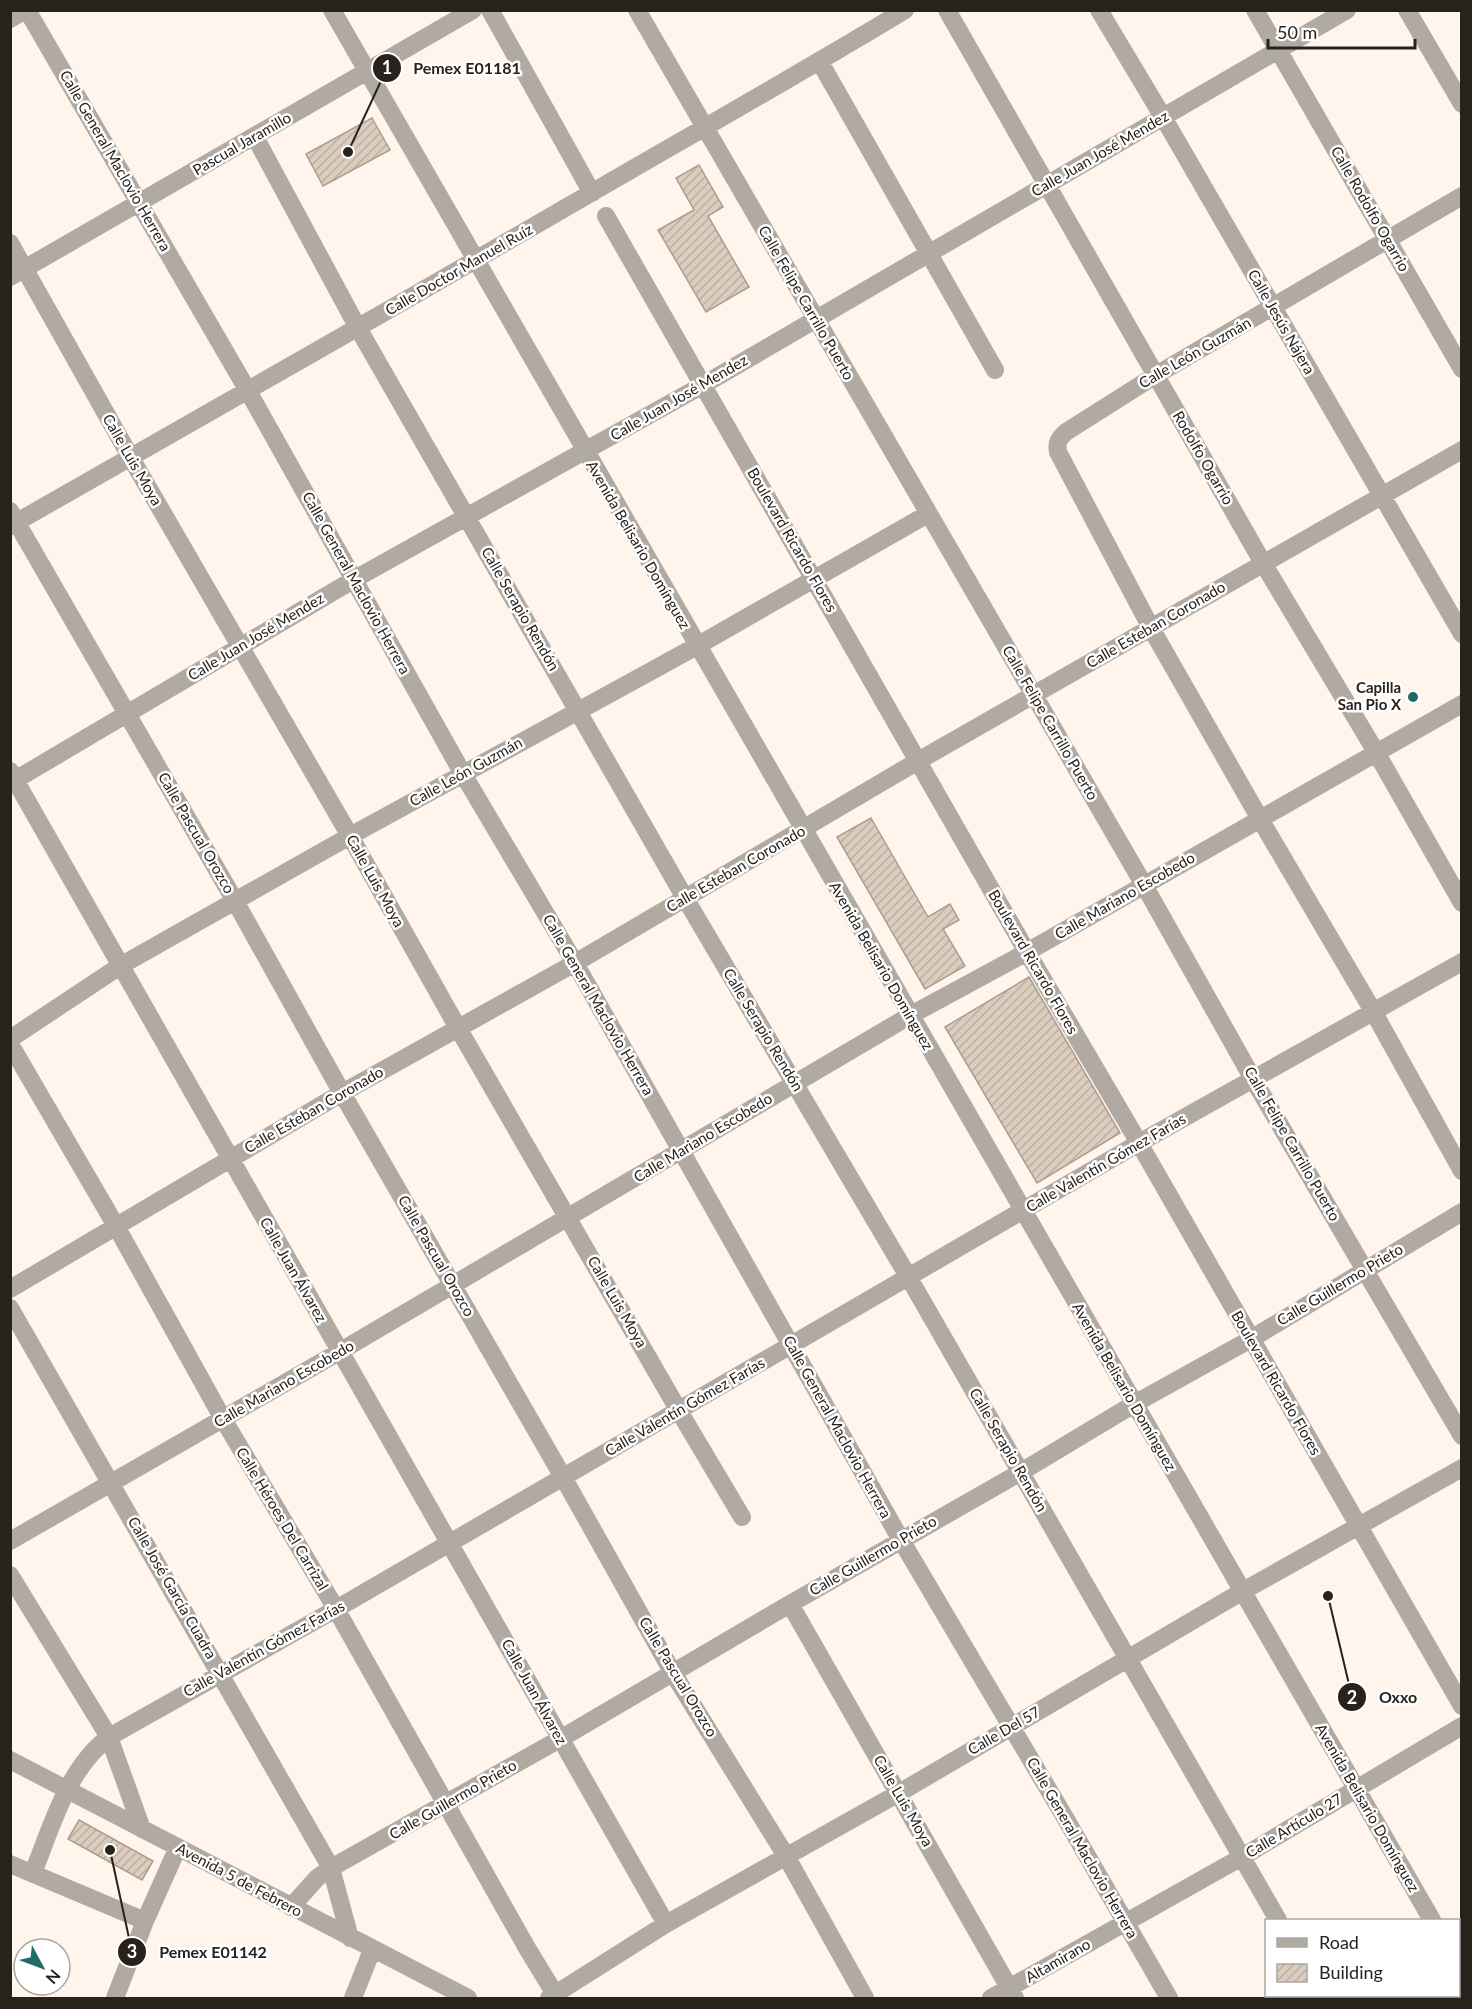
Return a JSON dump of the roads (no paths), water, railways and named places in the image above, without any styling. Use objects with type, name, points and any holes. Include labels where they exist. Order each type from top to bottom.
[{"type":"street","points":[[10,19],[26,10]]},
{"type":"street","name":"Calle General Maclovio Herrera","points":[[26,10],[248,391],[463,774],[575,963],[901,1540],[1168,1998]]},
{"type":"street","name":"Avenida Belisario Domínguez","points":[[332,10],[695,647],[911,1015],[1431,1919]]},
{"type":"street","name":"Pascual Jaramillo","points":[[18,273],[473,10]]},
{"type":"street","points":[[490,10],[591,193]]},
{"type":"street","name":"Calle Felipe Carrillo Puerto","points":[[637,10],[1035,695],[1253,1079],[1461,1436]]},
{"type":"street","name":"Calle Doctor Manuel Ruíz","points":[[13,520],[130,458],[474,262],[820,62],[905,10]]},
{"type":"street","name":"Rodolfo Ogarrio","points":[[947,10],[1263,563],[1376,752],[1461,903]]},
{"type":"street","name":"Calle Jesús Nájera","points":[[1099,10],[1461,634]]},
{"type":"street","name":"Calle Rodolfo Ogarrio","points":[[1255,10],[1461,369]]},
{"type":"street","name":"Calle Juan José Mendez","points":[[12,778],[128,713],[354,579],[703,386],[1347,10]]},
{"type":"street","points":[[1407,10],[1461,104]]},
{"type":"street","points":[[820,62],[995,370]]},
{"type":"street","name":"Calle Serapio Rendón","points":[[255,136],[358,328],[685,898],[909,1278],[1277,1919]]},
{"type":"street","name":"Calle León Guzmán","points":[[1151,628],[1058,452],[1058,442],[1066,432],[1156,375],[1461,196]]},
{"type":"street","name":"Boulevard Ricardo Flores","points":[[606,216],[1461,1706]]},
{"type":"street","name":"Calle Luis Moya","points":[[10,243],[18,273],[240,645],[458,1028],[742,1517]]},
{"type":"street","name":"Calle Esteban Coronado","points":[[10,1289],[342,1093],[575,963],[918,761],[1461,450]]},
{"type":"street","name":"Calle León Guzmán","points":[[10,1041],[120,966],[350,836],[695,647],[928,514]]},
{"type":"street","name":"Calle Pascual Orozco","points":[[13,520],[128,713],[673,1672],[786,1856],[865,1998]]},
{"type":"street","points":[[1151,628],[1373,1011],[1461,1171]]},
{"type":"street","name":"Calle Mariano Escobedo","points":[[10,1541],[682,1152],[911,1015],[1027,952],[1461,704]]},
{"type":"street","name":"Calle Juan Álvarez","points":[[12,778],[666,1924]]},
{"type":"street","name":"Calle Valentín Gómez Farías","points":[[33,1873],[67,1790],[89,1756],[109,1737],[336,1610],[1139,1143],[1461,962]]},
{"type":"street","name":"Calle Héroes Del Carrizal","points":[[10,1041],[223,1419],[336,1610],[552,1996]]},
{"type":"street","name":"Calle Guillermo Prieto","points":[[291,1907],[317,1878],[331,1868],[560,1739],[1134,1404],[1251,1339],[1461,1212]]},
{"type":"street","name":"Calle José García Cuadra","points":[[10,1308],[331,1868],[350,1938]]},
{"type":"street","name":"Calle Del 57","points":[[552,1996],[666,1924],[1461,1468]]},
{"type":"street","points":[[10,1575],[109,1737],[142,1828]]},
{"type":"street","name":"Calle Luis Moya","points":[[790,1604],[1013,1994]]},
{"type":"street","name":"Calle Artículo 27","points":[[1125,1923],[1242,1857],[1461,1726]]},
{"type":"street","name":"Avenida 5 de Febrero","points":[[10,1760],[468,1998]]},
{"type":"street","points":[[115,1998],[178,1847]]},
{"type":"street","points":[[10,1864],[146,1921]]},
{"type":"street","name":"Altamirano","points":[[991,1998],[1013,1994],[1125,1923]]},
{"type":"street","points":[[352,1998],[372,1950]]},
{"type":"place","name":"Pemex E01181","points":[[348,152]]},
{"type":"place","name":"Capilla San Pio X","points":[[1413,697]]},
{"type":"place","name":"Oxxo","points":[[1328,1596]]},
{"type":"place","name":"Pemex E01142","points":[[110,1850]]}]
